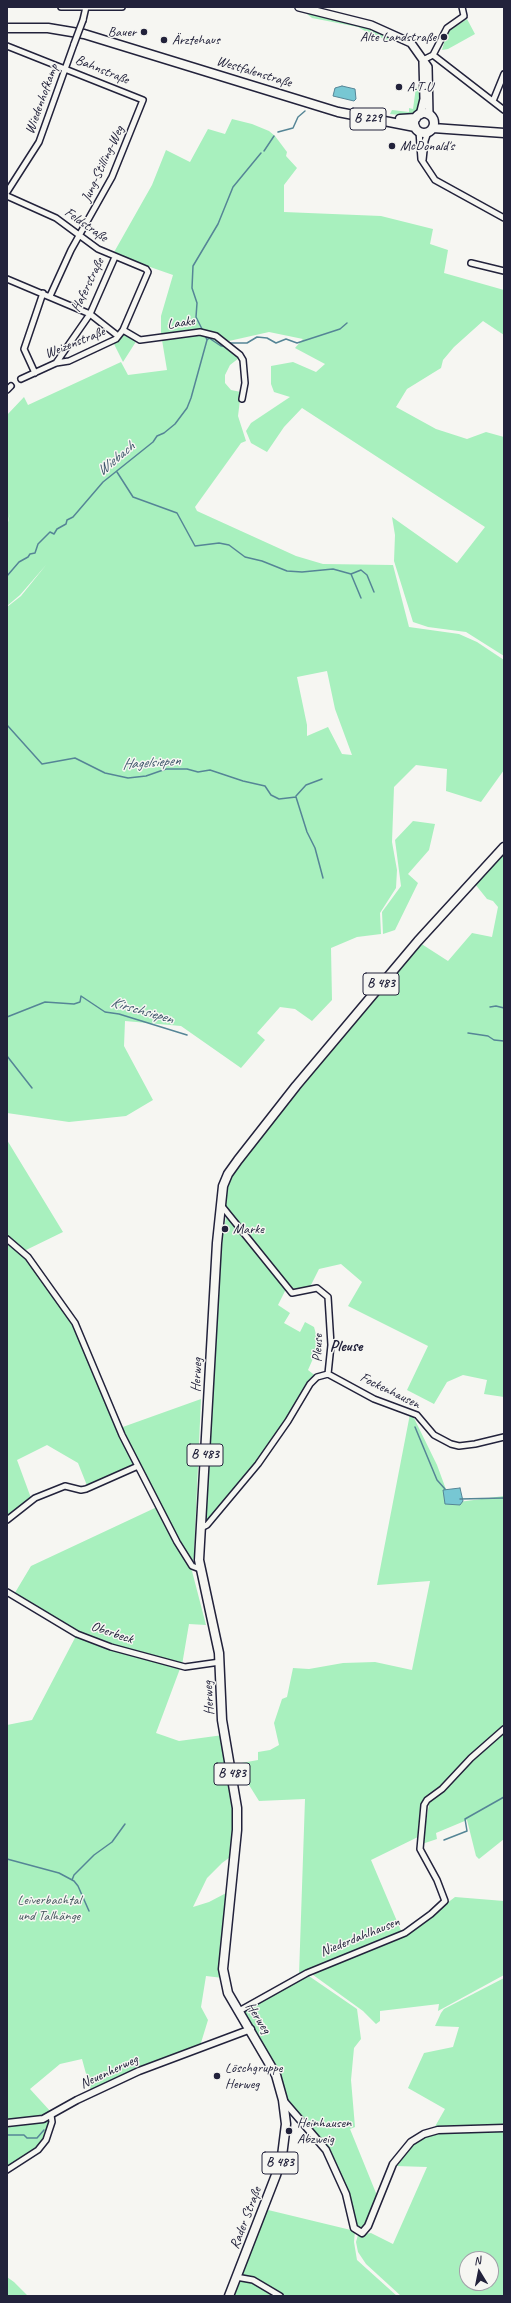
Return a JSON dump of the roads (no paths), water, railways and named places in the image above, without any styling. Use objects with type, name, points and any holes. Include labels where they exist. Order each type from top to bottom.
[{"type":"main road","points":[[299,7],[357,21],[397,35],[414,46],[423,60],[429,75],[431,124]]},
{"type":"main road","name":"Westfalenstraße","points":[[7,28],[48,28],[84,34],[348,114],[418,123]]},
{"type":"main road","points":[[418,123],[423,108],[423,60]]},
{"type":"main road","points":[[418,123],[504,130]]},
{"type":"main road","points":[[418,123],[504,133]]},
{"type":"main road","name":"B 483","points":[[220,1204],[225,1180],[246,1150],[413,946],[504,847]]},
{"type":"main road","name":"Herweg","points":[[220,1204],[201,1528],[200,1569],[217,1641],[220,1662],[222,1720],[237,1808],[237,1830],[223,1969],[228,1993],[276,2074],[283,2100]]},
{"type":"main road","name":"Rader Straße","points":[[229,2296],[282,2156],[286,2124],[283,2100]]},
{"type":"street","points":[[61,7],[122,7]]},
{"type":"street","points":[[423,60],[434,55],[447,28],[464,16],[462,7]]},
{"type":"street","name":"Wiedenhofkamp","points":[[7,192],[36,148],[66,69],[86,8]]},
{"type":"street","name":"Bahnstraße","points":[[7,46],[142,100]]},
{"type":"street","points":[[434,55],[504,110]]},
{"type":"street","points":[[493,101],[504,74]]},
{"type":"street","name":"Jung-Stilling-Weg","points":[[50,296],[71,250],[81,235],[112,177],[142,100]]},
{"type":"street","points":[[418,123],[420,154],[430,174],[438,182],[504,218]]},
{"type":"street","points":[[423,161],[425,140],[431,124]]},
{"type":"street","name":"Feldstraße","points":[[7,196],[56,218],[98,249],[115,258],[146,269],[148,274]]},
{"type":"street","name":"Haferstraße","points":[[56,363],[90,314],[115,258]]},
{"type":"street","points":[[471,263],[504,271]]},
{"type":"street","name":"Weizenstraße","points":[[21,380],[56,363],[69,361],[109,343],[118,336],[123,330],[148,274]]},
{"type":"street","points":[[7,279],[90,314],[118,336]]},
{"type":"street","points":[[35,373],[24,349],[43,294]]},
{"type":"street","name":"Laake","points":[[123,330],[140,340],[206,332],[227,344],[240,355],[244,363],[242,399]]},
{"type":"street","points":[[7,390],[11,386]]},
{"type":"street","name":"Pleuse","points":[[201,1528],[207,1525],[251,1473],[288,1421],[310,1384],[318,1377],[328,1374],[331,1345],[328,1296],[317,1288],[292,1292],[220,1204]]},
{"type":"street","points":[[7,1239],[28,1257],[77,1326],[118,1427],[180,1546],[192,1566],[200,1569]]},
{"type":"street","name":"Fockenhausen","points":[[328,1374],[374,1399],[417,1415],[434,1435],[451,1444],[459,1446],[475,1444],[504,1437]]},
{"type":"street","points":[[7,1520],[35,1498],[65,1486],[81,1490],[86,1489],[138,1466]]},
{"type":"street","name":"Oberbeck","points":[[7,1592],[77,1634],[111,1647],[185,1667],[220,1662]]},
{"type":"street","name":"Niederdahlhausen","points":[[239,2011],[307,1973],[404,1933],[431,1914],[445,1901],[437,1880],[420,1849],[424,1805],[427,1800],[442,1789],[471,1758],[504,1729]]},
{"type":"street","name":"Neuenherweg","points":[[7,2123],[34,2121],[52,2115],[77,2100],[139,2071],[250,2029]]},
{"type":"street","points":[[283,2100],[326,2150],[346,2194],[354,2228],[362,2233],[368,2226],[393,2164],[411,2142],[424,2134],[438,2130],[504,2128]]},
{"type":"street","points":[[7,2170],[38,2150],[46,2140],[52,2122],[52,2115]]},
{"type":"street","points":[[236,2277],[253,2280],[280,2296]]},
{"type":"water","points":[[342,86],[355,89],[356,99],[354,101],[333,96],[335,88]]},
{"type":"water","points":[[460,1488],[463,1501],[460,1505],[445,1504],[443,1490]]},
{"type":"waterway","name":"Wiebach","points":[[278,132],[293,128],[298,117],[305,111]]},
{"type":"waterway","name":"Wiebach","points":[[264,151],[274,136]]},
{"type":"waterway","name":"Wiebach","points":[[202,329],[196,317],[197,303],[192,288],[193,266],[218,224],[233,187],[261,153]]},
{"type":"waterway","points":[[229,343],[247,343],[257,337],[267,338],[276,343],[286,339],[297,343],[340,329],[347,323]]},
{"type":"waterway","name":"Wiebach","points":[[7,576],[19,562],[28,557],[30,554],[35,553],[38,544],[50,532],[54,534],[57,529],[66,524],[67,520],[73,517],[103,482],[153,442],[157,436],[164,433],[175,424],[187,408],[191,398],[207,340],[205,335]]},
{"type":"waterway","points":[[207,340],[209,338],[221,346],[225,346]]},
{"type":"waterway","points":[[117,472],[133,497],[177,513],[195,546],[219,543],[229,545],[245,557],[262,561],[287,571],[302,572],[333,569],[351,574],[361,598]]},
{"type":"waterway","points":[[351,574],[361,570],[367,575],[374,592]]},
{"type":"waterway","name":"Hagelsiepen","points":[[7,725],[42,764],[75,758],[105,773],[128,778],[146,776],[166,769],[187,769],[198,772],[210,770],[243,781],[265,786],[271,795],[279,799],[296,797],[307,832],[315,848],[323,878]]},
{"type":"waterway","points":[[296,796],[306,785],[322,779]]},
{"type":"waterway","name":"Kirschsiepen","points":[[7,1017],[45,1002],[74,1004],[80,1002],[81,996],[105,1012],[119,1014],[187,1035]]},
{"type":"waterway","points":[[490,1007],[496,1006],[504,1008]]},
{"type":"waterway","points":[[468,1033],[488,1036],[494,1040],[504,1041]]},
{"type":"waterway","points":[[7,1056],[32,1088]]},
{"type":"waterway","points":[[415,1427],[437,1480],[445,1489]]},
{"type":"waterway","points":[[460,1499],[504,1498]]},
{"type":"waterway","points":[[444,1840],[467,1831],[465,1819],[504,1797]]},
{"type":"waterway","points":[[72,1880],[74,1875],[94,1855],[112,1842],[125,1824]]},
{"type":"waterway","points":[[7,1859],[59,1873],[74,1881],[78,1886],[89,1911]]},
{"type":"waterway","points":[[7,2135],[24,2135],[27,2138],[37,2138],[44,2130]]},
{"type":"place","name":"Bauer","points":[[144,32]]},
{"type":"place","name":"Alte Landstraße","points":[[444,37]]},
{"type":"place","name":"Ärztehaus","points":[[164,40]]},
{"type":"place","name":"A.T.U","points":[[399,87]]},
{"type":"place","name":"McDonald's","points":[[392,146]]},
{"type":"place","name":"Marke","points":[[225,1229]]},
{"type":"place","name":"Löschgruppe Herweg","points":[[217,2076]]},
{"type":"place","name":"Heinhausen Abzweig","points":[[289,2131]]},
{"type":"district","name":"Pleuse","points":[[346,1347]]},
{"type":"park label","name":"Leiverbachtal und Talhänge","points":[[49,1908]]}]
